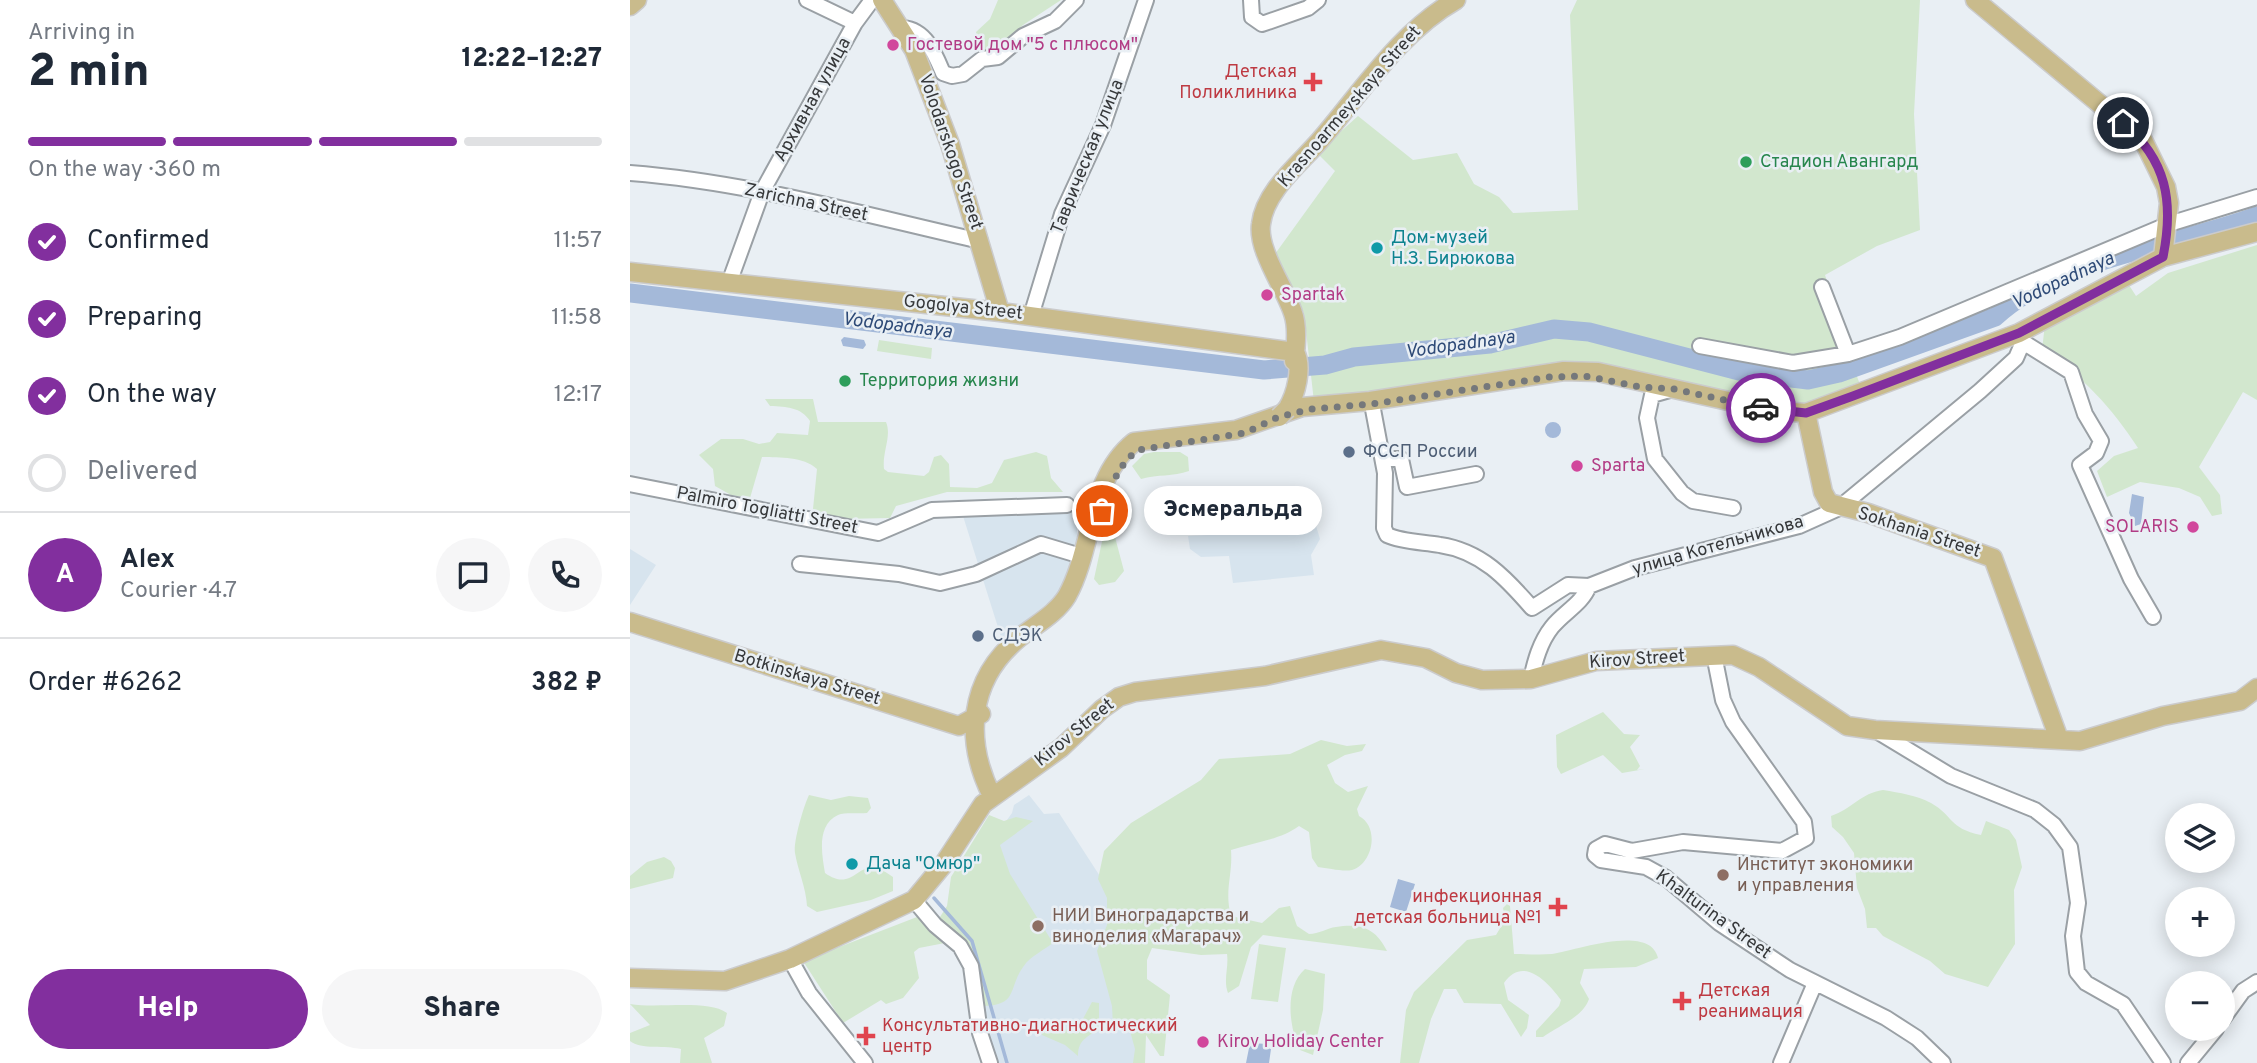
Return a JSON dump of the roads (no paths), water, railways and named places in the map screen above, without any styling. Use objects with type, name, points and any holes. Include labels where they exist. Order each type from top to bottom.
[{"type":"main road","points":[[630,6],[637,0]]},
{"type":"main road","name":"Volodarskogo Street","points":[[882,0],[903,28],[950,144],[1000,312]]},
{"type":"main road","name":"Krasnoarmeyskaya Street","points":[[1274,416],[1291,388],[1296,359],[1294,315],[1261,239],[1261,223],[1266,206],[1286,178],[1388,60],[1432,16],[1456,0]]},
{"type":"main road","points":[[1975,0],[2143,140],[2166,187],[2169,224],[2163,257]]},
{"type":"main road","points":[[992,796],[979,737],[972,720],[998,668],[1071,600],[1115,475],[1138,450],[1245,433],[1274,416],[1564,371],[1598,372],[1769,410],[1806,413],[2021,337],[2163,257],[2257,232]]},
{"type":"main road","name":"Gogolya Street","points":[[630,272],[1031,316],[1296,359]]},
{"type":"main road","points":[[992,796],[981,774],[972,720],[992,670],[1006,650],[1048,616],[1066,596],[1110,468],[1122,451],[1134,442],[1174,438],[1312,409],[1372,404],[1550,377],[1585,376],[1640,387],[1674,389]]},
{"type":"main road","name":"Sokhania Street","points":[[1806,413],[1823,492],[1829,503],[1839,508],[1868,513],[1993,558],[2059,739]]},
{"type":"main road","name":"Botkinskaya Street","points":[[630,622],[972,720]]},
{"type":"main road","name":"Kirov Street","points":[[630,988],[725,991],[917,904],[992,796],[1060,748],[1119,697],[1265,677],[1381,650],[1426,658],[1476,679],[1531,679],[1596,661],[1733,655],[1759,667],[1847,726],[1875,730],[2080,741],[2163,716],[2240,701],[2257,688]]},
{"type":"main road","name":"Kirov Street","points":[[630,978],[722,982],[792,962]]},
{"type":"street","points":[[807,0],[855,23]]},
{"type":"street","name":"Архивная улица","points":[[729,282],[762,192],[855,23],[873,0]]},
{"type":"street","points":[[903,28],[914,29],[927,41],[943,73],[952,76],[963,74],[982,59],[998,57],[1023,36],[1038,32],[1068,10],[1076,0]]},
{"type":"street","name":"Таврическая улица","points":[[1031,316],[1062,214],[1103,125],[1146,0]]},
{"type":"street","points":[[1251,0],[1252,18],[1262,24],[1308,8],[1318,0]]},
{"type":"street","name":"Zarichna Street","points":[[630,173],[666,175],[762,192],[980,241]]},
{"type":"street","points":[[1700,346],[1793,363],[1848,354],[1900,337],[2169,224],[2257,197]]},
{"type":"street","points":[[1822,287],[1848,354]]},
{"type":"street","points":[[2021,337],[2071,372],[2085,414],[2101,441],[2096,453],[2080,465],[2086,484],[2131,579],[2153,617]]},
{"type":"street","name":"улица Котельникова","points":[[1382,459],[1384,528],[1390,537],[1453,547],[1475,555],[1509,582],[1532,608],[1568,585],[1590,586],[1635,568],[1799,526],[1839,508],[2016,358],[2021,337]]},
{"type":"street","points":[[1674,389],[1652,395],[1647,418],[1655,459],[1682,493],[1693,500],[1733,508]]},
{"type":"street","points":[[1372,404],[1382,459],[1401,459],[1407,487],[1476,474]]},
{"type":"street","name":"Palmiro Togliatti Street","points":[[630,484],[878,533],[932,510],[1067,506]]},
{"type":"street","points":[[800,564],[899,574],[940,583],[976,574],[1041,544],[1081,556]]},
{"type":"street","points":[[1531,679],[1542,643],[1553,627],[1585,596],[1590,586]]},
{"type":"street","name":"Khalturina Street","points":[[1714,655],[1723,700],[1733,722],[1804,822],[1806,838],[1782,851],[1683,842],[1632,851],[1605,844],[1596,849],[1595,855],[1601,860],[1646,867],[1666,878],[1719,923],[1790,970],[1886,1018],[1917,1038],[1943,1063]]},
{"type":"street","points":[[1875,730],[1951,776],[2035,810],[2054,825],[2070,847],[2078,903],[2073,936],[2077,972],[2086,983],[2123,1004],[2164,1063]]},
{"type":"street","points":[[917,904],[935,925],[960,946],[971,966],[980,1033],[990,1063]]},
{"type":"street","points":[[792,962],[809,993],[865,1063]]},
{"type":"street","points":[[1781,1063],[1815,982]]},
{"type":"street","points":[[2235,1002],[2243,991],[2257,982]]},
{"type":"street","points":[[2188,1063],[2206,1041]]},
{"type":"water","points":[[844,337],[864,340],[866,345],[863,349],[843,346],[841,340]]},
{"type":"water","points":[[1550,422],[1556,422],[1561,430],[1559,436],[1550,438],[1545,433],[1545,427]]},
{"type":"water","points":[[2132,494],[2144,497],[2141,524],[2135,526],[2129,513]]},
{"type":"water","points":[[1398,879],[1415,884],[1406,912],[1390,907]]},
{"type":"water","points":[[1250,1043],[1268,1044],[1267,1048],[1271,1049],[1269,1063],[1246,1063]]},
{"type":"waterway","name":"Vodopadnaya","points":[[630,293],[1264,370],[1325,365],[1354,357],[1490,344],[1554,329],[1589,332],[1743,372],[1808,380],[1839,373],[1995,317],[2022,296],[2085,266],[2257,216]]},
{"type":"waterway","points":[[934,898],[972,941],[1007,1063]]},
{"type":"place","name":"Гостевой дом \"5 с плюсом\"","points":[[893,45]]},
{"type":"place","name":"Детская Поликлиника","points":[[1313,82]]},
{"type":"place","name":"Стадион Авангард","points":[[1746,162]]},
{"type":"place","name":"Дом-музей Н.З. Бирюкова","points":[[1377,248]]},
{"type":"place","name":"Spartak","points":[[1267,295]]},
{"type":"place","name":"Территория жизни","points":[[845,381]]},
{"type":"place","name":"ФССП России","points":[[1349,452]]},
{"type":"place","name":"Sparta","points":[[1577,466]]},
{"type":"place","name":"Эсмеральда","points":[[1102,511]]},
{"type":"place","name":"SOLARIS","points":[[2193,527]]},
{"type":"place","name":"СДЭК","points":[[978,636]]},
{"type":"place","name":"Дача \"Омюр\"","points":[[852,864]]},
{"type":"place","name":"Институт экономики и управления","points":[[1723,875]]},
{"type":"place","name":"инфекционная детская больница №1","points":[[1558,907]]},
{"type":"place","name":"НИИ Виноградарства и виноделия «Магарач»","points":[[1038,926]]},
{"type":"place","name":"Детская реанимация","points":[[1682,1001]]},
{"type":"place","name":"Консультативно-диагностический центр","points":[[866,1036]]},
{"type":"place","name":"Kirov Holiday Center","points":[[1203,1042]]}]
